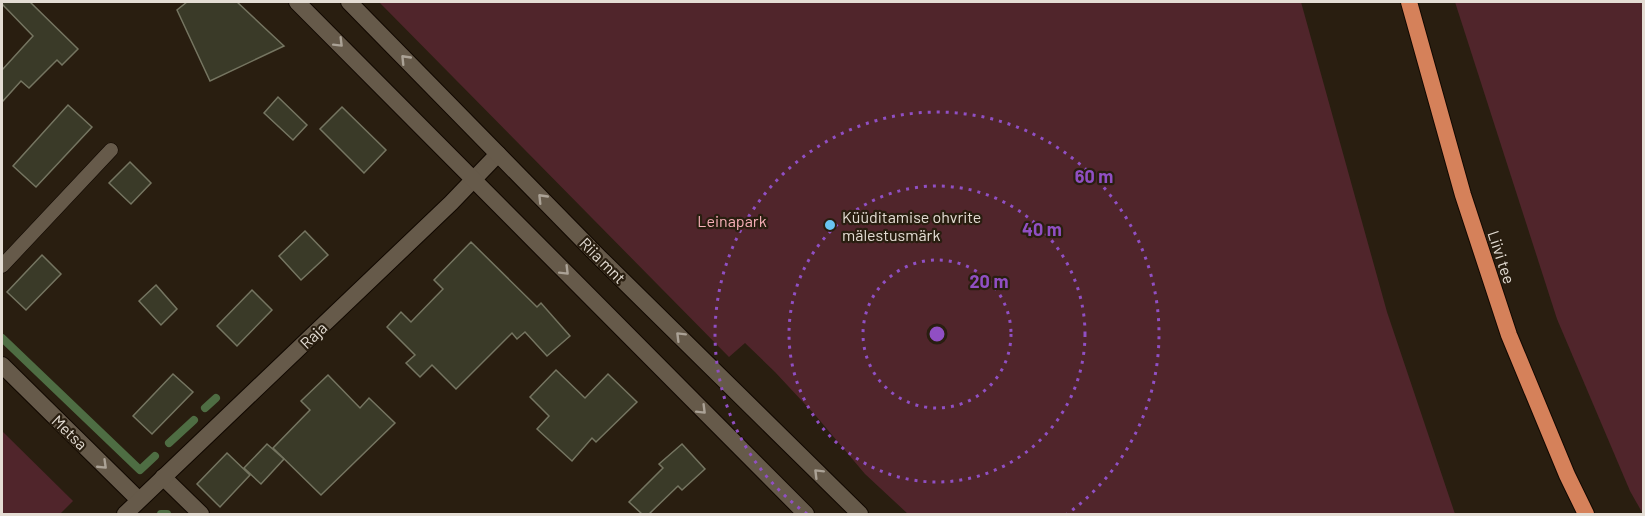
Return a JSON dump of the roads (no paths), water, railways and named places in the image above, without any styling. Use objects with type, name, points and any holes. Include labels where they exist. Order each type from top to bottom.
[{"type":"highway","name":"Liivi tee","points":[[1409,2],[1463,195],[1509,335],[1567,475],[1586,514]]},
{"type":"main road","points":[[297,2],[806,514]]},
{"type":"main road","name":"Riia mnt","points":[[349,2],[616,273],[860,514]]},
{"type":"main road","name":"Raja","points":[[125,514],[451,203],[498,154]]},
{"type":"main road","name":"Metsa","points":[[2,365],[139,500]]},
{"type":"main road","points":[[163,477],[201,514]]},
{"type":"lane","points":[[2,266],[111,150]]},
{"type":"waterway","points":[[2,338],[140,470],[155,456]]},
{"type":"waterway","points":[[205,408],[216,398]]},
{"type":"waterway","points":[[169,443],[194,420]]},
{"type":"waterway","points":[[161,514],[167,514]]},
{"type":"place","name":"Küüditamise ohvrite mälestusmärk","points":[[830,225]]},
{"type":"park label","name":"Leinapark","points":[[732,220]]}]
